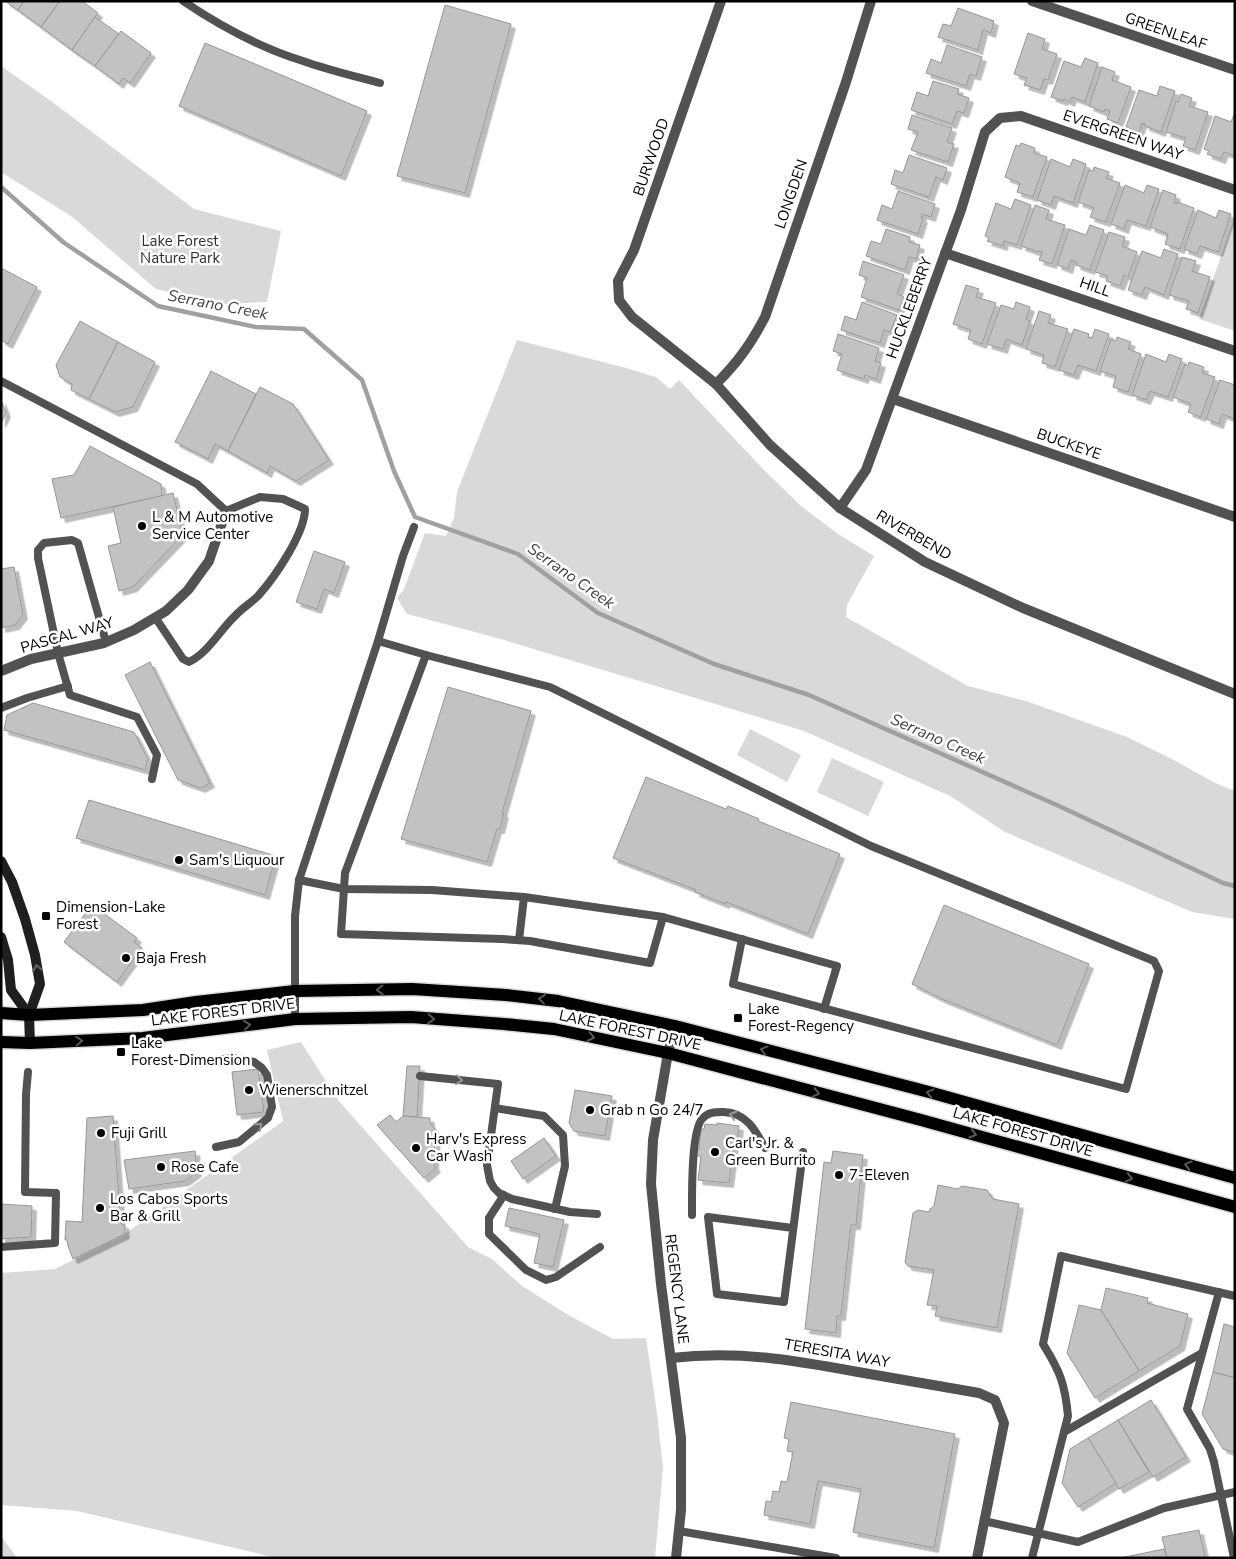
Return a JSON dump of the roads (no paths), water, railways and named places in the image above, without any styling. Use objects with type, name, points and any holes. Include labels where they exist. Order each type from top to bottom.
[{"type":"main road","points":[[1,861],[12,882],[35,954],[40,984],[29,1015],[30,1043]]},
{"type":"main road","points":[[1,937],[8,960],[11,990],[29,1015]]},
{"type":"main road","name":"LAKE FOREST DRIVE","points":[[1,1013],[29,1015],[143,1010],[295,991],[412,989],[506,995],[558,1001],[675,1026],[928,1092],[1235,1178]]},
{"type":"main road","name":"LAKE FOREST DRIVE","points":[[1,1042],[30,1043],[143,1038],[295,1019],[412,1017],[554,1030],[668,1053],[921,1120],[1235,1207]]},
{"type":"street","name":"BURWOOD","points":[[632,318],[619,300],[618,281],[634,250],[721,1]]},
{"type":"street","name":"LONGDEN","points":[[716,384],[736,364],[752,343],[765,317],[871,1]]},
{"type":"street","name":"GREENLEAF","points":[[1032,1],[1235,70]]},
{"type":"street","name":"EVERGREEN WAY","points":[[1000,118],[1021,116],[1235,190]]},
{"type":"street","name":"HUCKLEBERRY","points":[[840,508],[866,470],[961,210],[985,132],[1000,118]]},
{"type":"street","name":"HILL","points":[[945,252],[1235,351]]},
{"type":"street","name":"RIVERBEND","points":[[632,318],[716,384],[770,444],[840,508],[925,562],[1023,608],[1235,694]]},
{"type":"street","name":"BUCKEYE","points":[[893,399],[1235,517]]},
{"type":"street","name":"PASCAL WAY","points":[[1,670],[31,659],[106,642],[134,630],[166,611],[188,590],[209,561],[226,511]]},
{"type":"street","name":"REGENCY LANE","points":[[675,1026],[668,1053],[653,1140],[652,1184],[656,1241],[681,1438],[681,1510],[676,1558]]},
{"type":"street","name":"TERESITA WAY","points":[[671,1358],[698,1355],[734,1355],[785,1359],[979,1393],[995,1400],[1004,1423],[984,1521]]},
{"type":"street","points":[[977,1558],[984,1521]]},
{"type":"lane","points":[[183,1],[217,23],[258,43],[302,61],[380,83]]},
{"type":"lane","points":[[1,381],[197,484],[226,511],[260,496],[284,499],[305,508],[305,518],[283,563],[258,596],[235,615],[198,658],[189,662],[183,659],[155,618]]},
{"type":"lane","points":[[295,1019],[295,916],[299,880],[414,527]]},
{"type":"lane","points":[[106,642],[78,542],[72,540],[44,543],[38,550],[38,558],[58,653],[70,695],[137,718],[157,755],[152,780]]},
{"type":"lane","points":[[378,641],[550,687],[871,846],[1154,962],[1159,971],[1126,1089],[733,984],[742,939]]},
{"type":"lane","points":[[426,655],[345,873],[341,934],[519,940],[650,963],[663,917]]},
{"type":"lane","points":[[1,708],[68,686]]},
{"type":"lane","points":[[299,880],[344,889],[432,890],[524,897],[663,917],[837,966],[824,1009]]},
{"type":"lane","points":[[519,940],[524,897]]},
{"type":"lane","points":[[205,1061],[233,1058],[254,1062],[267,1075],[272,1107],[268,1118],[239,1142],[216,1147]]},
{"type":"lane","points":[[1,1247],[55,1243],[56,1193],[25,1192],[28,1072]]},
{"type":"lane","points":[[420,1076],[498,1084],[487,1165],[488,1174],[494,1188],[504,1196],[555,1209],[597,1214]]},
{"type":"lane","points":[[495,1108],[544,1116],[563,1135],[565,1166],[555,1209]]},
{"type":"lane","points":[[692,1215],[692,1179],[698,1124],[703,1117],[712,1112],[727,1112],[740,1116],[748,1122],[765,1148]]},
{"type":"lane","points":[[793,1228],[708,1217],[717,1294],[784,1302],[803,1152]]},
{"type":"lane","points":[[504,1196],[489,1218],[489,1234],[526,1270],[546,1280],[556,1277],[600,1247]]},
{"type":"lane","points":[[1032,1558],[1068,1416],[1064,1386],[1056,1365],[1043,1344],[1061,1256],[1235,1296]]},
{"type":"lane","points":[[1219,1292],[1187,1409],[1210,1449],[1234,1558]]},
{"type":"lane","points":[[1064,1432],[1202,1353]]},
{"type":"lane","points":[[984,1521],[1078,1542],[1164,1508],[1235,1492]]},
{"type":"lane","points":[[679,1531],[836,1558]]},
{"type":"waterway","name":"Serrano Creek","points":[[1,187],[63,242],[158,306],[256,327],[304,329],[362,380],[394,471],[415,517],[518,554],[598,613],[714,664],[809,695],[1059,806],[1223,883],[1235,886]]},
{"type":"place","name":"L & M Automotive Service Center","points":[[142,526]]},
{"type":"place","name":"Sam's Liquour","points":[[179,860]]},
{"type":"place","name":"Dimension-Lake Forest","points":[[46,916]]},
{"type":"place","name":"Baja Fresh","points":[[126,958]]},
{"type":"place","name":"Lake Forest-Regency","points":[[738,1018]]},
{"type":"place","name":"Lake Forest-Dimension","points":[[121,1052]]},
{"type":"place","name":"Wienerschnitzel","points":[[249,1090]]},
{"type":"place","name":"Grab n Go 24/7","points":[[590,1110]]},
{"type":"place","name":"Fuji Grill","points":[[101,1133]]},
{"type":"place","name":"Harv's Express Car Wash","points":[[416,1148]]},
{"type":"place","name":"Carl's Jr. & Green Burrito","points":[[715,1152]]},
{"type":"place","name":"Rose Cafe","points":[[161,1167]]},
{"type":"place","name":"7-Eleven","points":[[839,1175]]},
{"type":"place","name":"Los Cabos Sports Bar & Grill","points":[[100,1208]]},
{"type":"park label","name":"Lake Forest Nature Park","points":[[180,250]]}]
